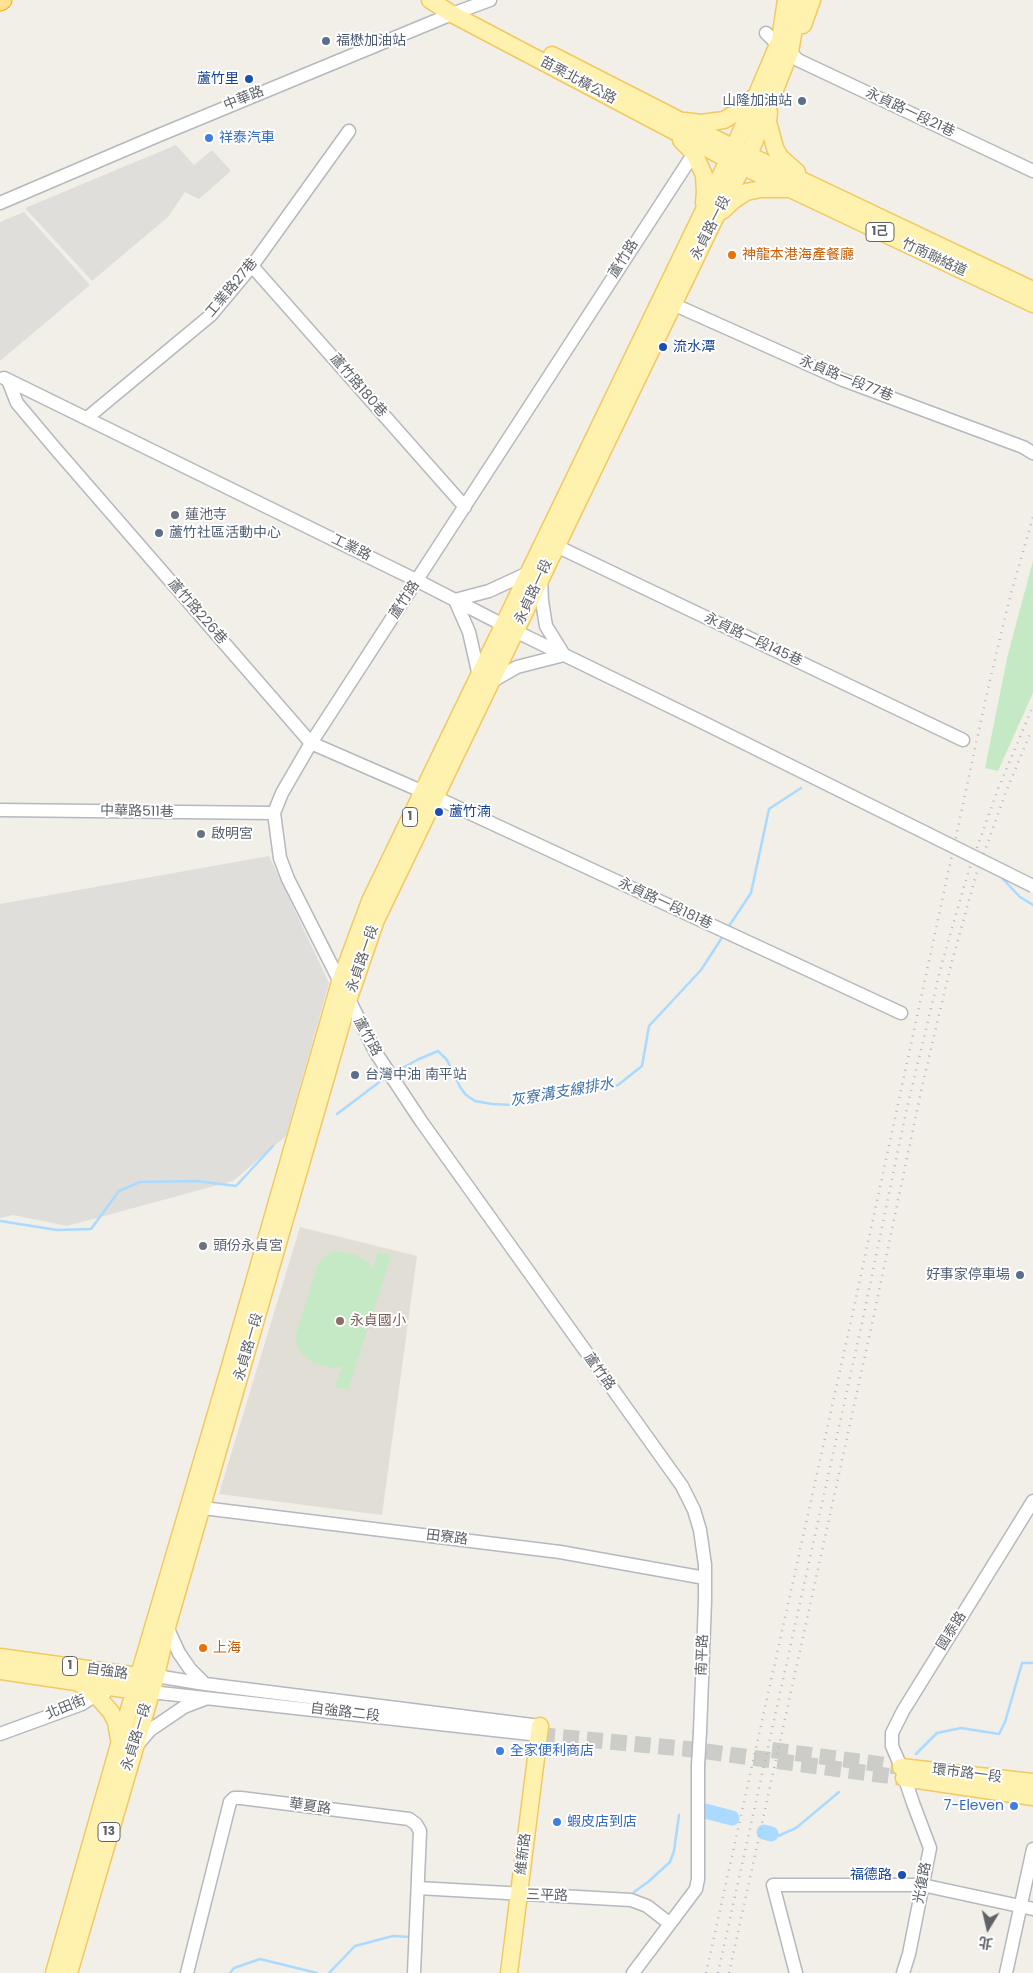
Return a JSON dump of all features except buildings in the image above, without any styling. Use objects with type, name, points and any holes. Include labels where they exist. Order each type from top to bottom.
[{"type":"main road","name":"苗栗北橫公路","points":[[430,0],[456,8],[676,126],[738,157]]},
{"type":"main road","name":"永貞路一段","points":[[784,48],[786,0]]},
{"type":"main road","name":"永貞路一段","points":[[69,1973],[126,1747],[136,1684],[195,1508],[348,1001],[379,914],[429,794],[549,543],[738,157],[784,48],[799,0]]},
{"type":"main road","points":[[784,48],[812,0]]},
{"type":"main road","points":[[789,189],[761,189],[746,192],[708,217],[704,175],[694,153],[676,126],[724,120],[764,97],[775,148],[789,166],[821,190]]},
{"type":"main road","name":"竹南聯絡道","points":[[738,157],[789,189],[1033,304]]},
{"type":"main road","name":"竹南聯絡道","points":[[738,157],[821,190],[1033,290]]},
{"type":"main road","name":"永貞路一段","points":[[232,1381],[340,982],[370,901],[429,794]]},
{"type":"main road","name":"永貞路一段","points":[[54,1973],[126,1747],[151,1692],[156,1676],[195,1508]]},
{"type":"main road","name":"自強路","points":[[0,1657],[136,1684],[151,1692]]},
{"type":"main road","name":"自強路","points":[[0,1671],[76,1682],[136,1684],[156,1676]]},
{"type":"main road","points":[[76,1682],[96,1695],[111,1712],[126,1747]]},
{"type":"main road","name":"維新路","points":[[509,1973],[540,1731]]},
{"type":"main road","name":"環市路一段","points":[[903,1772],[1033,1782]]},
{"type":"main road","name":"環市路一段","points":[[903,1772],[1033,1797]]},
{"type":"street","name":"中華路","points":[[0,203],[456,8],[490,0]]},
{"type":"street","name":"永貞路一段21巷","points":[[766,33],[798,60],[1033,171]]},
{"type":"street","name":"工業路27巷","points":[[87,418],[211,315],[252,266],[349,131]]},
{"type":"street","name":"蘆竹路","points":[[694,153],[637,238],[418,581],[311,743],[282,793],[274,813],[280,858],[288,879],[348,1001],[386,1069],[600,1374],[682,1486],[694,1510],[700,1530],[705,1565],[704,1578]]},
{"type":"street","name":"蘆竹路180巷","points":[[252,266],[464,507]]},
{"type":"street","name":"永貞路一段77巷","points":[[667,301],[843,380],[1033,452]]},
{"type":"street","name":"工業路","points":[[4,378],[1033,886]]},
{"type":"street","name":"蘆竹路226巷","points":[[4,378],[17,403],[54,447],[311,743],[429,794]]},
{"type":"street","name":"永貞路一段145巷","points":[[549,543],[963,740]]},
{"type":"street","points":[[534,575],[542,601],[546,626],[564,655],[517,667],[484,679],[469,632],[455,600],[489,591],[534,575]]},
{"type":"street","name":"永貞路一段181巷","points":[[429,794],[901,1013]]},
{"type":"street","name":"中華路511巷","points":[[0,810],[274,813]]},
{"type":"street","name":"國泰路","points":[[903,1772],[892,1746],[892,1733],[899,1718],[1033,1501]]},
{"type":"street","name":"田寮路","points":[[195,1508],[560,1552],[704,1578]]},
{"type":"street","name":"南平路","points":[[669,1923],[696,1888],[698,1879],[698,1766],[704,1578]]},
{"type":"street","points":[[167,1627],[179,1653],[190,1669],[205,1684]]},
{"type":"street","name":"自強路二段","points":[[156,1676],[540,1731]]},
{"type":"street","name":"北田街","points":[[0,1734],[82,1704],[96,1695],[136,1684]]},
{"type":"street","name":"自強路二段","points":[[151,1692],[540,1731]]},
{"type":"street","points":[[126,1747],[184,1707],[210,1697]]},
{"type":"street","name":"光復路","points":[[903,1772],[930,1848],[909,1954],[903,1973]]},
{"type":"street","name":"華夏路","points":[[187,1973],[230,1802],[234,1798],[409,1819],[416,1824],[420,1831],[414,1973]]},
{"type":"street","points":[[1006,1973],[1027,1908],[1033,1849]]},
{"type":"street","points":[[796,1973],[773,1885],[922,1885],[1027,1908]]},
{"type":"street","name":"三平路","points":[[418,1888],[631,1900],[647,1906],[669,1923]]},
{"type":"street","points":[[633,1973],[669,1923]]},
{"type":"shaded area","points":[[176,145],[194,165],[212,150],[231,171],[199,199],[185,192],[168,217],[92,281],[25,208]]},
{"type":"shaded area","points":[[24,212],[90,285],[0,361],[0,222]]},
{"type":"shaded area","points":[[269,856],[329,983],[286,1136],[233,1181],[67,1226],[13,1215],[0,1218],[0,904]]},
{"type":"shaded area","name":"永貞國小","points":[[300,1227],[417,1256],[382,1515],[219,1494]]},
{"type":"green space","points":[[1033,561],[1033,693],[998,771],[985,768],[1008,654]]},
{"type":"green space","points":[[337,1251],[357,1255],[369,1263],[373,1270],[378,1252],[391,1256],[348,1390],[335,1387],[342,1366],[333,1368],[314,1363],[303,1355],[297,1346],[296,1334],[318,1264],[328,1254]]},
{"type":"waterway","name":"灰寮溝支線排水","points":[[727,929],[751,893],[769,809],[801,788]]},
{"type":"waterway","name":"灰寮溝支線排水","points":[[1002,878],[1020,897],[1033,905]]},
{"type":"waterway","name":"灰寮溝支線排水","points":[[393,1073],[438,1051],[447,1060],[466,1095],[475,1101],[492,1104],[512,1105],[549,1100],[618,1085],[642,1066],[649,1026],[701,970],[723,936]]},
{"type":"waterway","name":"灰寮溝支線排水","points":[[337,1114],[386,1077]]},
{"type":"waterway","points":[[0,1221],[57,1230],[91,1229],[119,1191],[140,1182],[197,1181],[236,1186],[273,1146]]},
{"type":"waterway","points":[[916,1754],[937,1733],[961,1728],[999,1734],[1005,1722],[1022,1663],[1033,1663]]},
{"type":"waterway","points":[[778,1836],[796,1828],[839,1792]]},
{"type":"waterway","points":[[705,1811],[732,1818]]},
{"type":"waterway","points":[[634,1892],[670,1862],[674,1851],[679,1815]]},
{"type":"waterway","points":[[764,1832],[771,1834]]},
{"type":"waterway","points":[[329,1973],[355,1946],[393,1936],[410,1937]]},
{"type":"waterway","points":[[230,1973],[234,1968],[260,1959],[317,1973]]},
{"type":"tunnel","points":[[539,1735],[688,1749],[904,1778]]},
{"type":"tunnel","points":[[772,1750],[901,1767]]},
{"type":"railway","points":[[706,1973],[851,1321],[989,684],[1010,597],[1033,517]]},
{"type":"railway","points":[[718,1973],[862,1323],[906,1112],[942,963],[968,873],[998,789],[1033,706]]},
{"type":"railway","points":[[729,1973],[872,1324],[923,1082],[951,965],[976,875],[1006,792],[1031,731]]},
{"type":"place","name":"福懋加油站","points":[[326,41]]},
{"type":"place","name":"蘆竹里","points":[[249,79]]},
{"type":"place","name":"山隆加油站","points":[[802,101]]},
{"type":"place","name":"祥泰汽車","points":[[209,138]]},
{"type":"place","name":"神龍本港海產餐廳","points":[[732,255]]},
{"type":"place","name":"流水潭","points":[[663,347]]},
{"type":"place","name":"蓮池寺","points":[[175,515]]},
{"type":"place","name":"蘆竹社區活動中心","points":[[159,533]]},
{"type":"place","name":"蘆竹湳","points":[[439,812]]},
{"type":"place","name":"啟明宮","points":[[201,834]]},
{"type":"place","name":"台灣中油 南平站","points":[[355,1075]]},
{"type":"place","name":"頭份永貞宮","points":[[203,1246]]},
{"type":"place","name":"好事家停車場","points":[[1020,1275]]},
{"type":"place","name":"永貞國小","points":[[340,1321]]},
{"type":"place","name":"上海","points":[[203,1648]]},
{"type":"place","name":"全家便利商店","points":[[500,1751]]},
{"type":"place","name":"7-Eleven","points":[[1014,1806]]},
{"type":"place","name":"蝦皮店到店","points":[[557,1822]]},
{"type":"place","name":"福德路","points":[[902,1875]]}]
